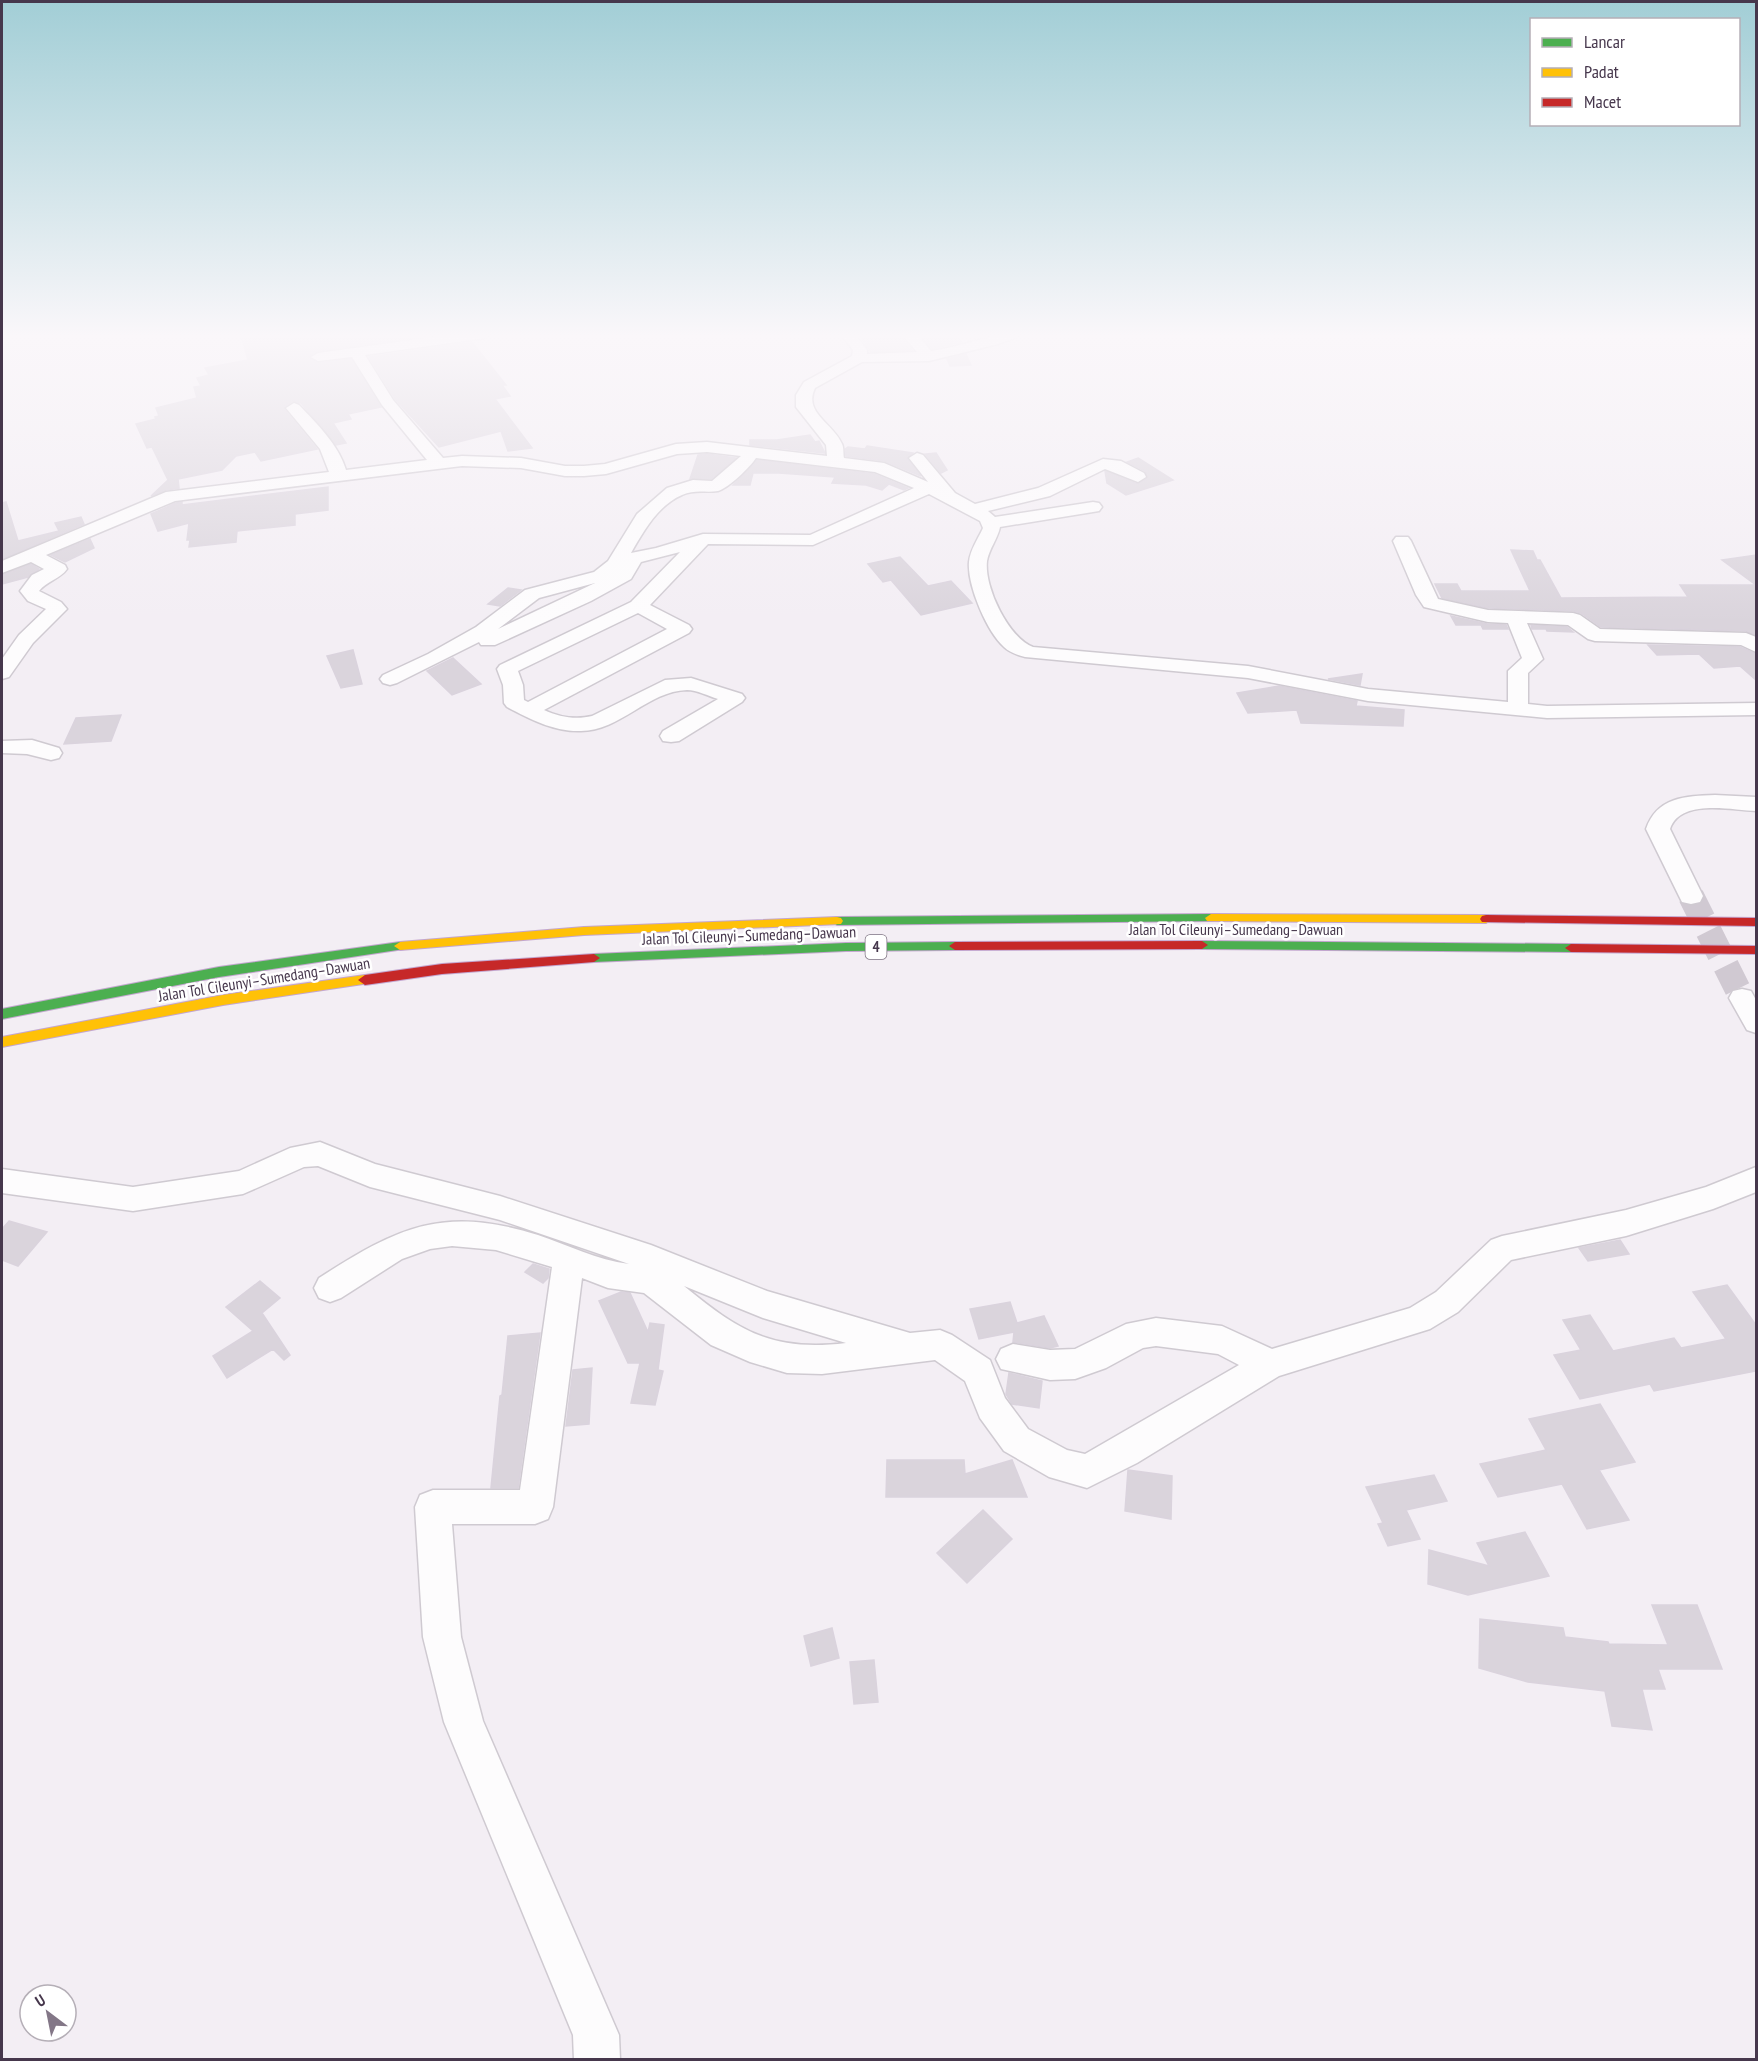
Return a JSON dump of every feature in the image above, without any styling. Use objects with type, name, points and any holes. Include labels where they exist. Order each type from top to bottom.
[{"type":"highway","name":"Jalan Tol Cileunyi–Sumedang–Dawuan","points":[[2,1014],[220,971],[437,942],[607,931],[838,920],[1126,917],[1756,922]]},
{"type":"highway","name":"Jalan Tol Cileunyi–Sumedang–Dawuan","points":[[2,1042],[223,1000],[442,969],[608,957],[846,947],[1107,944],[1756,950]]},
{"type":"street","points":[[313,430],[328,448],[338,465],[339,477]]},
{"type":"street","points":[[410,430],[437,462]]},
{"type":"street","points":[[823,430],[834,444],[836,461]]},
{"type":"street","points":[[2,567],[172,496],[339,477],[437,462],[521,463],[565,471],[606,469],[676,449],[707,447],[878,467],[950,497],[991,523],[1093,507]]},
{"type":"street","points":[[390,679],[435,658],[483,631],[532,594],[594,580],[602,576],[615,564],[631,535],[653,507],[677,489],[693,485],[716,486],[744,463],[753,451]]},
{"type":"street","points":[[917,458],[950,497]]},
{"type":"street","points":[[973,510],[1044,492],[1103,464],[1115,465],[1138,477]]},
{"type":"street","points":[[488,641],[584,597],[624,575],[634,558],[660,553],[687,542],[703,539],[735,537],[800,542],[813,540],[929,488]]},
{"type":"street","points":[[991,523],[992,528],[978,565],[982,586],[1004,634],[1012,644],[1026,651],[1248,672],[1368,695],[1518,710],[1547,712],[1756,709]]},
{"type":"street","points":[[671,736],[735,698],[691,684],[665,686],[599,721],[581,725],[548,720],[514,703],[513,685],[507,669],[638,606],[703,539]]},
{"type":"street","points":[[1402,541],[1425,595],[1431,603],[1488,616],[1573,619],[1587,631],[1595,634],[1746,639],[1756,646]]},
{"type":"street","points":[[2,674],[26,639],[57,609],[44,600],[33,597],[29,591],[39,579],[58,569],[32,555]]},
{"type":"street","points":[[528,710],[682,629],[638,606]]},
{"type":"street","points":[[1515,617],[1533,659],[1518,671],[1518,710]]},
{"type":"street","points":[[2,747],[32,747],[40,752],[51,753]]},
{"type":"street","points":[[1691,896],[1658,829],[1663,816],[1671,810],[1693,802],[1756,804]]},
{"type":"street","points":[[1742,998],[1756,1023]]},
{"type":"street","points":[[2,1181],[133,1199],[243,1182],[300,1156],[320,1154],[370,1175],[511,1211],[651,1258],[763,1304],[910,1347]]},
{"type":"street","points":[[330,1288],[377,1258],[431,1236],[485,1234],[569,1259],[603,1273],[651,1281],[674,1294],[714,1330],[742,1343],[788,1358],[828,1358],[940,1345],[978,1371],[992,1407],[1016,1440],[1061,1465],[1087,1472],[1270,1364],[1419,1319],[1447,1302],[1502,1249],[1626,1223],[1713,1197],[1756,1179]]},
{"type":"street","points":[[569,1259],[535,1507],[433,1507],[442,1637],[464,1722],[596,2035],[597,2060]]},
{"type":"street","points":[[1013,1359],[1050,1365],[1075,1364],[1094,1358],[1138,1334],[1156,1332],[1222,1340],[1270,1364]]},
{"type":"building","points":[[139,430],[301,430],[317,449],[261,461],[255,452],[236,456],[222,470],[178,479],[179,488],[151,496],[168,480],[152,447],[147,448]]},
{"type":"building","points":[[324,430],[338,430],[346,443],[336,445]]},
{"type":"building","points":[[424,430],[519,430],[532,448],[508,451],[501,431],[439,447]]},
{"type":"building","points":[[810,435],[815,442],[819,441],[825,453],[750,445],[750,440],[777,440]]},
{"type":"building","points":[[867,446],[913,453],[907,459],[921,476],[885,461],[846,456],[845,449],[848,447],[865,449]]},
{"type":"building","points":[[936,453],[947,470],[941,473],[925,454]]},
{"type":"building","points":[[698,455],[736,458],[711,479],[690,479]]},
{"type":"building","points":[[1138,458],[1173,480],[1126,495],[1107,483],[1105,471],[1137,484],[1147,479],[1145,471],[1127,462]]},
{"type":"building","points":[[757,460],[874,474],[908,488],[904,490],[889,484],[882,490],[866,485],[832,483],[835,477],[779,473],[753,473],[750,485],[733,485]]},
{"type":"building","points":[[328,487],[328,510],[295,514],[295,525],[237,531],[236,542],[189,547],[190,540],[187,540],[189,523],[158,531],[151,514],[182,502],[182,505]]},
{"type":"building","points":[[6,502],[18,541],[59,531],[55,523],[81,517],[84,524],[2,559],[2,503]]},
{"type":"building","points":[[90,539],[94,548],[65,562],[51,555]]},
{"type":"building","points":[[1511,550],[1533,551],[1561,598],[1688,597],[1680,585],[1756,585],[1756,635],[1746,631],[1601,627],[1581,613],[1574,611],[1488,608],[1442,598],[1435,584],[1457,584],[1461,591],[1530,591]]},
{"type":"building","points":[[1756,555],[1756,585],[1722,560]]},
{"type":"building","points":[[900,557],[928,586],[951,581],[972,603],[921,615],[891,580],[883,582],[868,564]]},
{"type":"building","points":[[31,564],[39,569],[28,577],[2,584],[2,575]]},
{"type":"building","points":[[508,588],[521,590],[500,606],[488,604]]},
{"type":"building","points":[[1451,616],[1487,624],[1506,625],[1508,629],[1483,629],[1481,625],[1456,625]]},
{"type":"building","points":[[1531,625],[1567,627],[1573,632],[1532,629]]},
{"type":"building","points":[[1648,645],[1740,647],[1756,654],[1756,680],[1740,666],[1714,668],[1699,654],[1657,655]]},
{"type":"building","points":[[353,650],[362,684],[341,688],[327,656]]},
{"type":"building","points":[[453,658],[481,684],[452,695],[427,671]]},
{"type":"building","points":[[1362,674],[1360,685],[1328,679]]},
{"type":"building","points":[[1279,686],[1357,701],[1356,706],[1404,710],[1403,726],[1301,723],[1297,710],[1248,713],[1237,693]]},
{"type":"building","points":[[121,715],[111,741],[64,744],[76,718]]},
{"type":"building","points":[[9,1221],[47,1232],[18,1266],[2,1260],[2,1229]]},
{"type":"building","points":[[1620,1240],[1629,1254],[1588,1261],[1579,1248]]},
{"type":"building","points":[[533,1264],[549,1269],[548,1278],[543,1283],[525,1272]]},
{"type":"building","points":[[260,1281],[280,1298],[262,1313],[290,1355],[284,1360],[273,1349],[227,1378],[213,1356],[253,1331],[226,1307]]},
{"type":"building","points":[[1727,1285],[1756,1325],[1756,1371],[1654,1391],[1650,1384],[1580,1399],[1554,1355],[1581,1350],[1563,1320],[1590,1315],[1613,1351],[1674,1338],[1681,1348],[1726,1339],[1693,1292]]},
{"type":"building","points":[[621,1292],[630,1293],[648,1332],[650,1323],[664,1325],[658,1370],[663,1371],[655,1405],[631,1403],[640,1363],[628,1363],[599,1301]]},
{"type":"building","points":[[1010,1302],[1017,1323],[1044,1316],[1058,1346],[1050,1348],[1013,1342],[1014,1332],[979,1339],[970,1309]]},
{"type":"building","points":[[540,1333],[518,1488],[491,1488],[508,1336]]},
{"type":"building","points":[[592,1368],[589,1424],[566,1426],[573,1370]]},
{"type":"building","points":[[1009,1373],[1042,1381],[1039,1408],[1012,1404],[1006,1394]]},
{"type":"building","points":[[1600,1404],[1635,1462],[1599,1470],[1629,1520],[1587,1529],[1562,1484],[1498,1497],[1480,1464],[1546,1450],[1529,1419]]},
{"type":"building","points":[[887,1460],[964,1460],[965,1474],[1012,1460],[1027,1497],[886,1497]]},
{"type":"building","points":[[1128,1470],[1172,1476],[1171,1519],[1125,1511]]},
{"type":"building","points":[[1434,1475],[1447,1501],[1406,1510],[1420,1539],[1388,1546],[1378,1524],[1383,1523],[1366,1487]]},
{"type":"building","points":[[983,1510],[1012,1539],[967,1583],[937,1553]]},
{"type":"building","points":[[1525,1532],[1549,1576],[1468,1595],[1428,1584],[1429,1550],[1489,1566],[1477,1543]]},
{"type":"building","points":[[1652,1605],[1697,1605],[1722,1669],[1658,1669],[1665,1689],[1642,1689],[1652,1730],[1612,1726],[1605,1691],[1528,1682],[1479,1668],[1480,1619],[1563,1628],[1565,1637],[1608,1642],[1609,1644],[1668,1645]]},
{"type":"building","points":[[832,1628],[839,1658],[811,1666],[804,1636]]},
{"type":"building","points":[[874,1660],[878,1702],[854,1704],[850,1662]]},
{"type":"tunnel","points":[[1691,896],[1742,998]]},
{"type":"traffic: fast","points":[[837,921],[1211,918]]},
{"type":"traffic: fast","points":[[1202,945],[1571,948]]},
{"type":"traffic: fast","points":[[2,1014],[219,972],[400,946]]},
{"type":"traffic: fast","points":[[594,958],[846,947],[955,946]]},
{"type":"traffic: slow","points":[[1211,918],[1486,919]]},
{"type":"traffic: slow","points":[[400,946],[584,931],[837,921]]},
{"type":"traffic: slow","points":[[2,1042],[223,1000],[365,980]]},
{"type":"traffic: jam","points":[[1486,919],[1756,922]]},
{"type":"traffic: jam","points":[[955,946],[1202,945]]},
{"type":"traffic: jam","points":[[1571,948],[1756,950]]},
{"type":"traffic: jam","points":[[365,980],[442,969],[594,958]]}]
